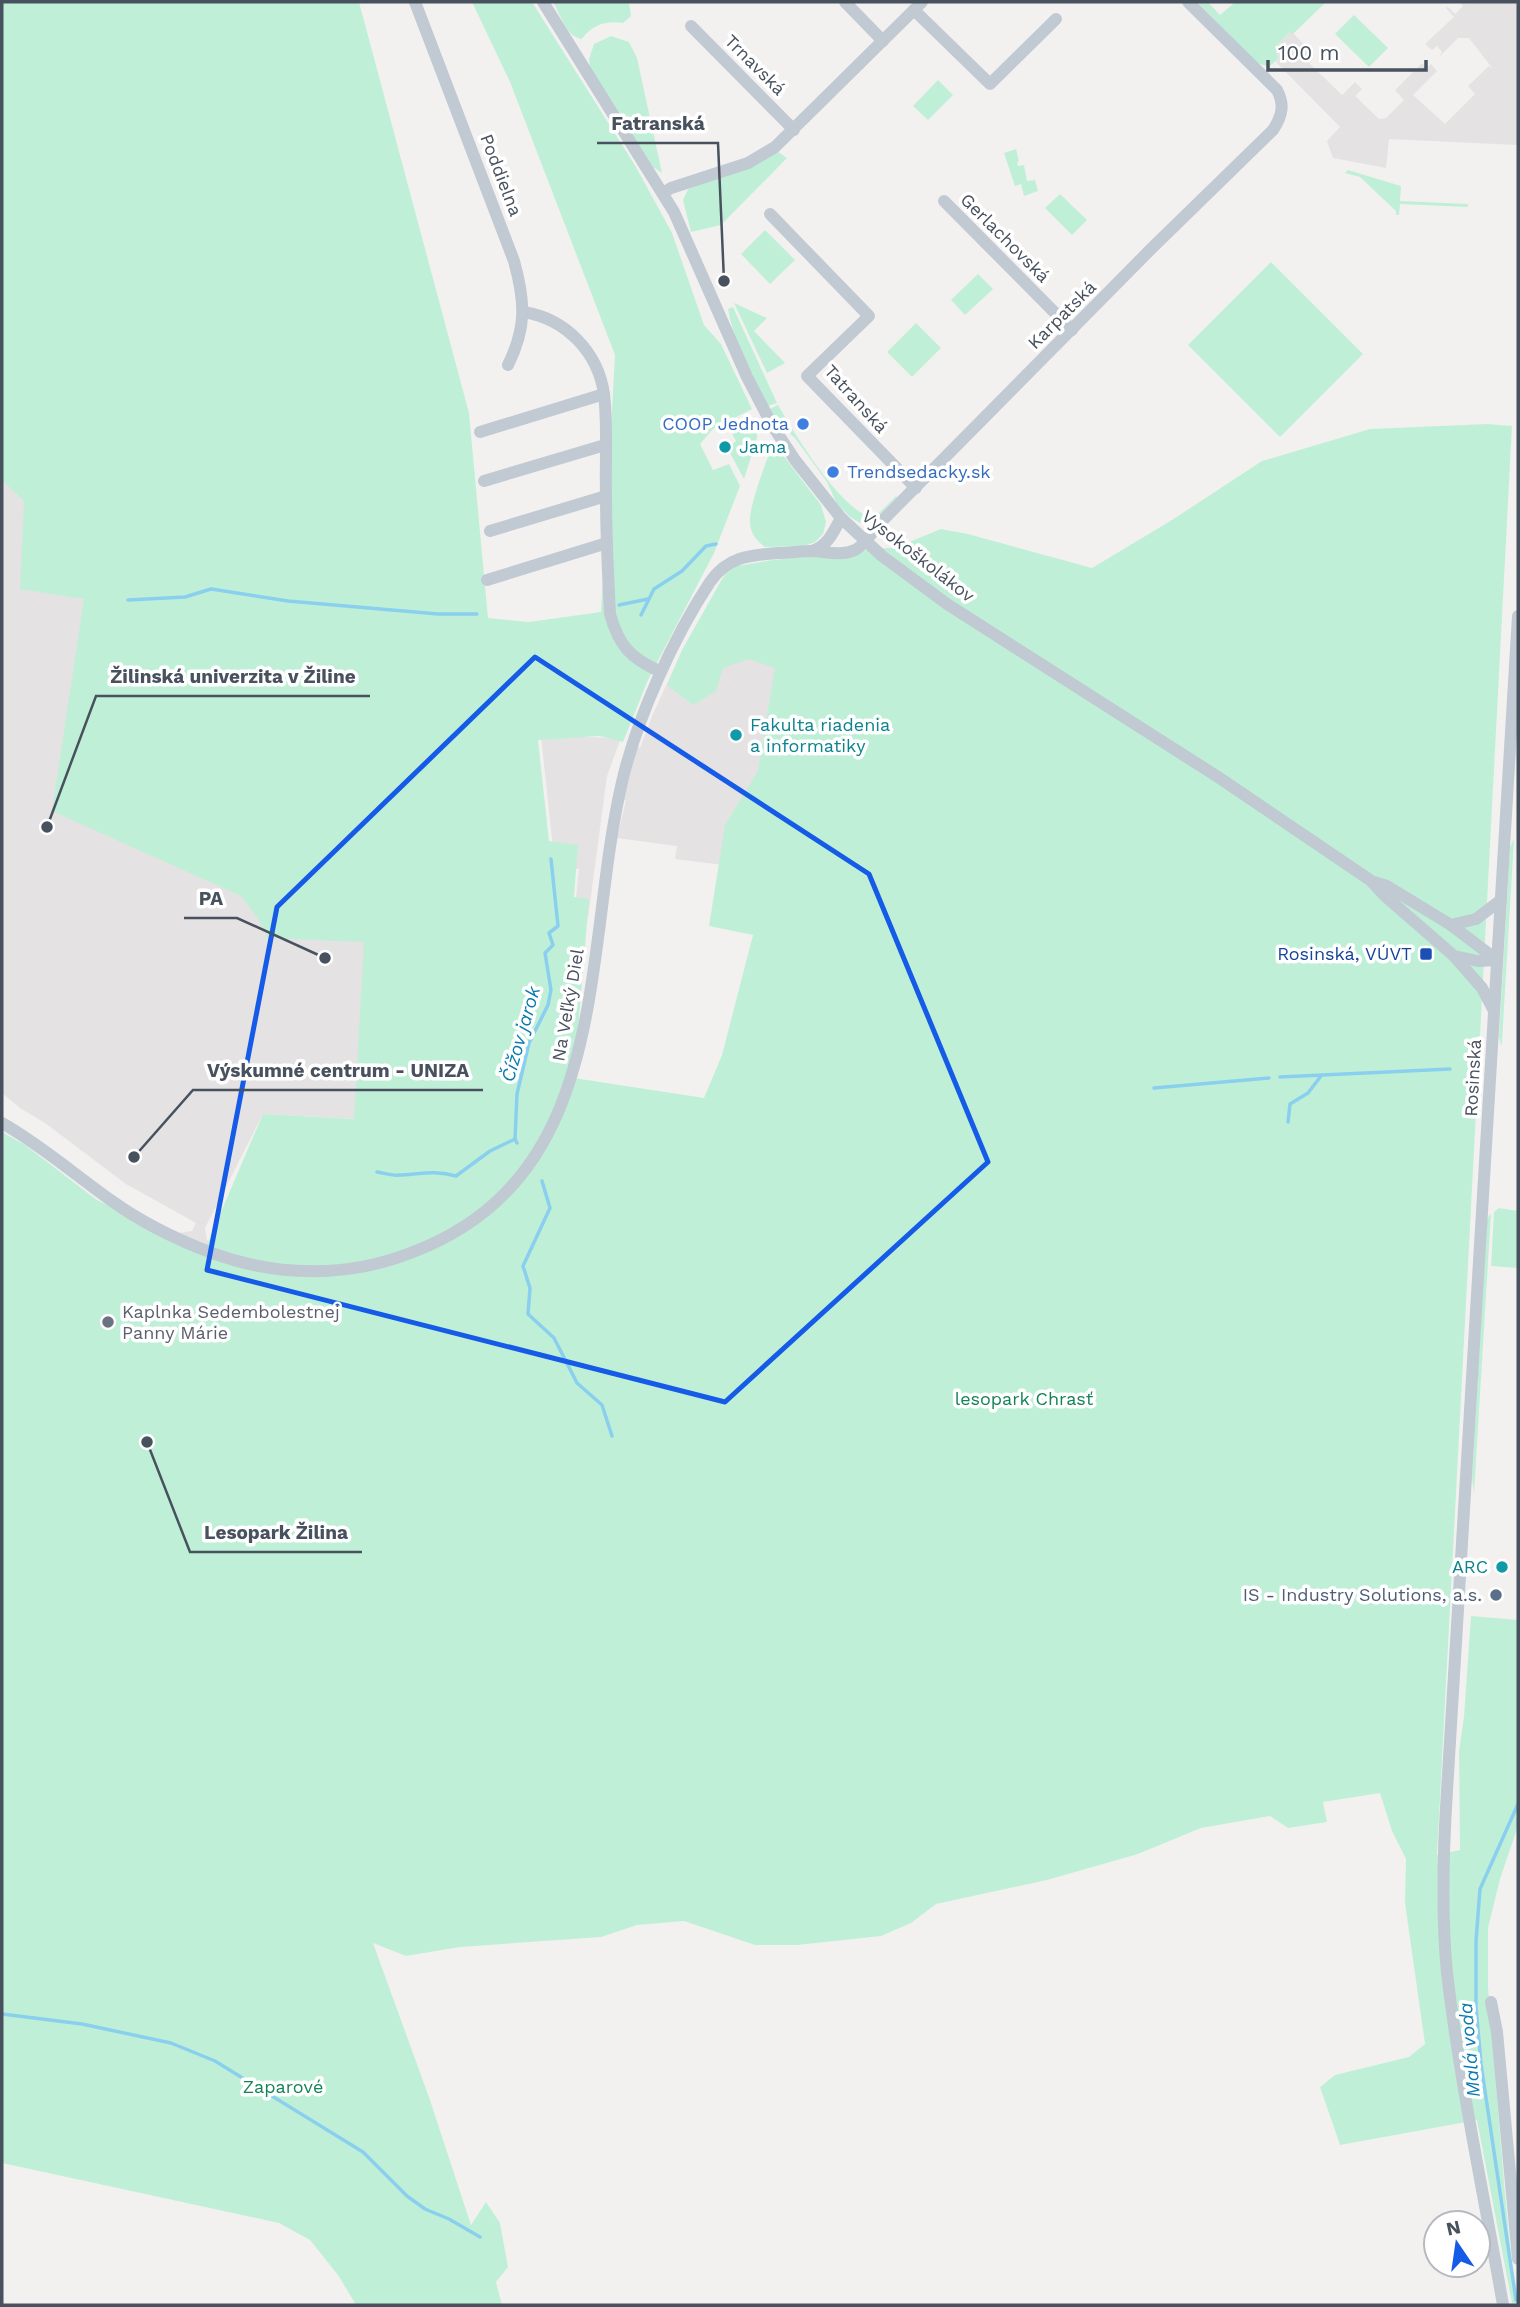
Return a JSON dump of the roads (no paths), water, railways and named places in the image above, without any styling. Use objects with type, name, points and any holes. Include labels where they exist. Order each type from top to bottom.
[{"type":"street","name":"Poddielna","points":[[415,2],[522,288],[522,328],[508,365]]},
{"type":"street","name":"Vysokoškolákov","points":[[543,2],[663,192],[764,410],[794,460],[841,518],[865,541],[947,604],[1218,777],[1370,880],[1387,887],[1451,925],[1497,960]]},
{"type":"street","points":[[845,2],[883,41]]},
{"type":"street","name":"Karpatská","points":[[865,541],[1273,130],[1282,113],[1282,98],[1277,90],[1188,2]]},
{"type":"street","points":[[663,192],[762,157],[794,130],[918,6],[990,84],[1056,19]]},
{"type":"street","name":"Trnavská","points":[[691,26],[794,130]]},
{"type":"street","name":"Gerlachovská","points":[[944,201],[1072,330]]},
{"type":"street","name":"Tatranská","points":[[770,214],[869,316],[807,376],[916,488]]},
{"type":"street","points":[[524,312],[552,319],[574,336],[593,363],[604,394],[610,614],[617,637],[630,654],[661,672]]},
{"type":"street","points":[[480,432],[604,394]]},
{"type":"street","points":[[484,481],[605,444]]},
{"type":"street","points":[[490,531],[606,495]]},
{"type":"street","points":[[812,551],[831,538],[841,518]]},
{"type":"street","name":"Na Veľký Diel","points":[[2,1123],[33,1142],[115,1203],[148,1222],[193,1245],[259,1266],[325,1271],[377,1264],[429,1246],[470,1223],[503,1196],[540,1149],[573,1074],[587,1015],[617,802],[629,754],[661,672],[708,585],[724,566],[749,555],[812,551],[833,554],[852,552],[865,541]]},
{"type":"street","points":[[487,580],[607,543]]},
{"type":"street","name":"Rosinská","points":[[1503,2305],[1447,1972],[1443,1892],[1518,616]]},
{"type":"street","name":"Vysokoškolákov","points":[[1370,880],[1454,956],[1482,988],[1494,1011]]},
{"type":"street","points":[[1451,925],[1476,919],[1501,900]]},
{"type":"street","points":[[1454,956],[1478,961],[1497,960]]},
{"type":"street","points":[[1491,2002],[1497,2032],[1518,2259]]},
{"type":"waterway","name":"Čížov jarok","points":[[641,615],[654,589],[682,571],[706,546],[716,544]]},
{"type":"waterway","points":[[128,600],[185,597],[211,589],[288,601],[438,614],[477,614]]},
{"type":"waterway","points":[[619,605],[648,599]]},
{"type":"waterway","name":"Čížov jarok","points":[[517,1143],[517,1094],[529,1043],[548,1005],[551,990],[545,953],[553,945],[549,933],[558,926],[551,859]]},
{"type":"waterway","points":[[1280,1077],[1450,1069]]},
{"type":"waterway","points":[[1288,1122],[1290,1104],[1308,1093],[1321,1076]]},
{"type":"waterway","points":[[1154,1088],[1269,1078]]},
{"type":"waterway","points":[[377,1172],[394,1175],[435,1173],[456,1176],[490,1151],[515,1139]]},
{"type":"waterway","name":"Čížov jarok","points":[[542,1181],[550,1208],[523,1266],[530,1288],[528,1314],[554,1338],[577,1383],[602,1405],[612,1436]]},
{"type":"waterway","name":"Malá voda","points":[[1516,2300],[1481,2064],[1476,2007],[1476,1941],[1480,1889],[1518,1804]]},
{"type":"waterway","points":[[2,2014],[82,2024],[171,2043],[215,2061],[363,2152],[407,2196],[425,2209],[480,2237]]},
{"type":"place","name":"Fatranská","points":[[724,281]]},
{"type":"place","name":"COOP Jednota","points":[[803,424]]},
{"type":"place","name":"Jama","points":[[725,447]]},
{"type":"place","name":"Trendsedacky.sk","points":[[833,472]]},
{"type":"place","name":"Fakulta riadenia a informatiky","points":[[736,735]]},
{"type":"place","name":"Žilinská univerzita v Žiline","points":[[47,827]]},
{"type":"place","name":"Rosinská, VÚVT","points":[[1426,954]]},
{"type":"place","name":"PA","points":[[325,958]]},
{"type":"place","name":"Výskumné centrum - UNIZA","points":[[134,1157]]},
{"type":"place","name":"Kaplnka Sedembolestnej Panny Márie","points":[[108,1322]]},
{"type":"place","name":"Lesopark Žilina","points":[[147,1442]]},
{"type":"place","name":"ARC","points":[[1502,1567]]},
{"type":"place","name":"IS - Industry Solutions, a.s.","points":[[1496,1595]]},
{"type":"park label","name":"lesopark Chrasť","points":[[1024,1399]]},
{"type":"park label","name":"Zaparové","points":[[283,2087]]}]
